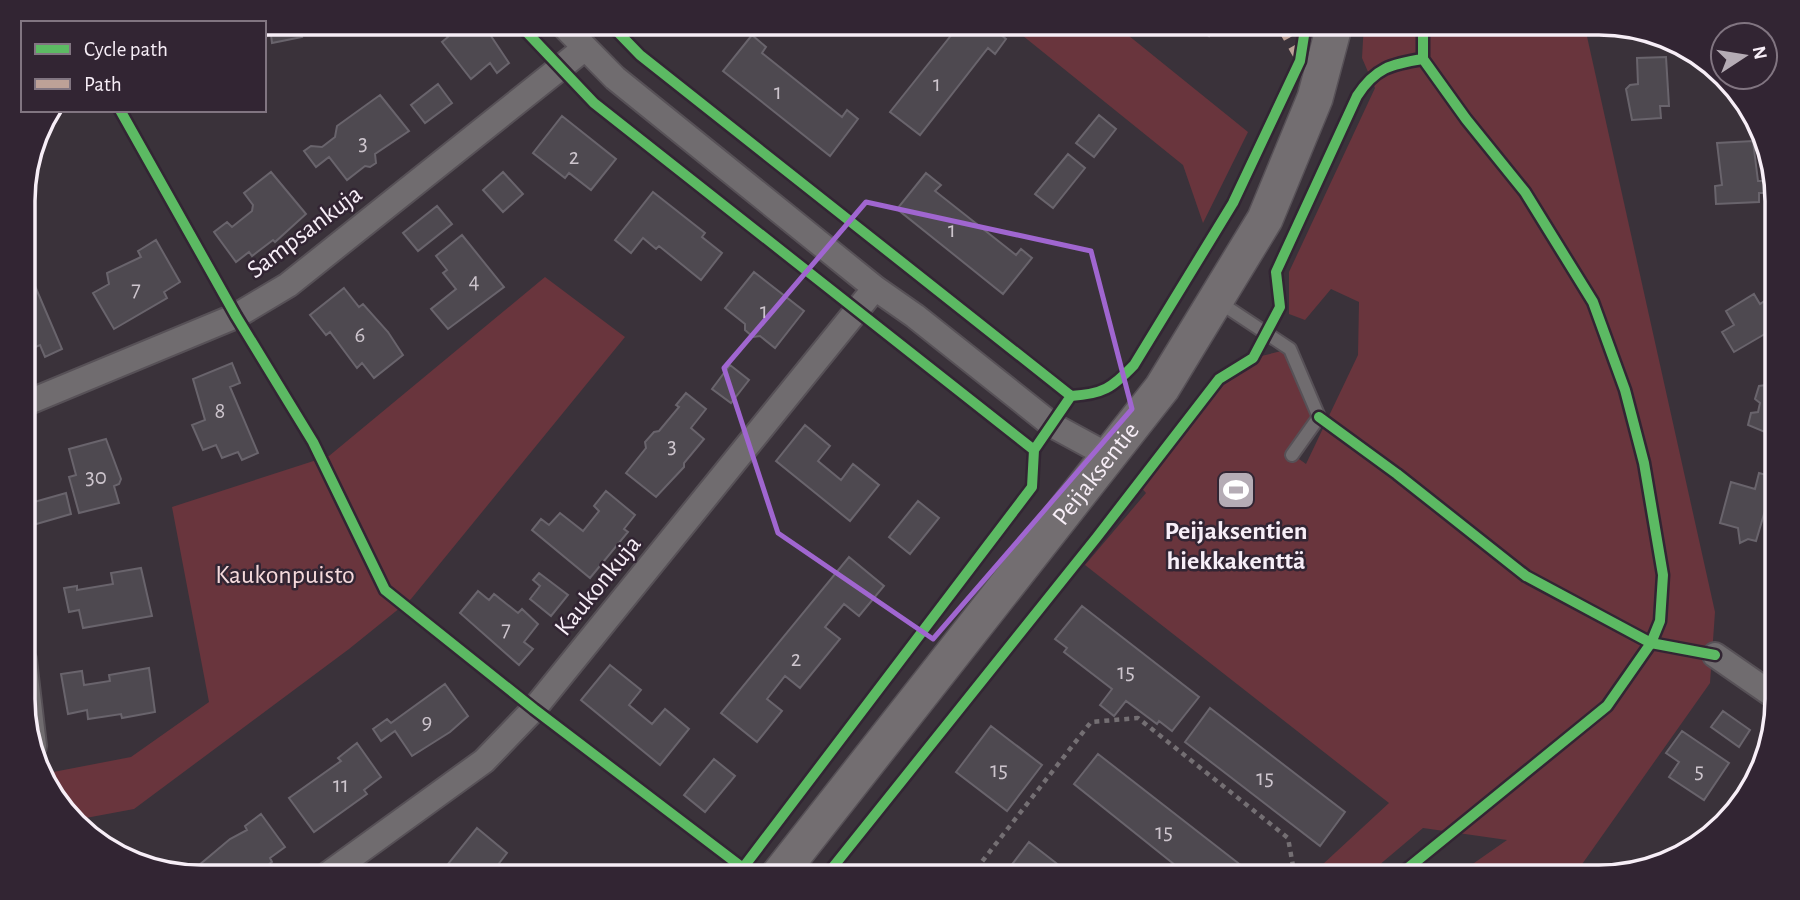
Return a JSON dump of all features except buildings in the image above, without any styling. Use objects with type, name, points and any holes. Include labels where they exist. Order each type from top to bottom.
[{"type":"street","points":[[573,35],[615,78],[875,288],[915,316],[1052,425],[1109,456]]},
{"type":"street","name":"Peijaksentie","points":[[786,865],[1162,388],[1265,219],[1315,98],[1332,35]]},
{"type":"street","name":"Sampsankuja","points":[[35,399],[236,316],[288,285],[585,48]]},
{"type":"street","name":"Kaukonkuja","points":[[341,865],[484,761],[534,709],[875,288]]},
{"type":"street","points":[[1715,655],[1765,690]]},
{"type":"lane","points":[[1216,300],[1290,349],[1319,417],[1292,454]]},
{"type":"path","points":[[979,865],[1091,722],[1138,718],[1288,838],[1293,865]]},
{"type":"highlighted area","points":[[866,202],[1091,251],[1132,409],[933,639],[778,533],[724,368]]},
{"type":"green space","points":[[1022,35],[1128,35],[1248,132],[1203,223],[1183,165]]},
{"type":"green space","points":[[1363,35],[1587,35],[1715,612],[1710,683],[1581,865],[1471,865],[1507,840],[1423,828],[1379,865],[1322,865],[1389,803],[1085,565],[1146,493],[1138,484],[1219,379],[1253,358],[1290,349],[1319,417],[1292,454],[1306,464],[1358,355],[1359,302],[1331,289],[1305,320],[1289,314],[1289,272],[1375,88],[1362,58]]},
{"type":"green space","name":"Kaukonpuisto","points":[[545,277],[625,337],[411,599],[349,649],[134,809],[86,818],[69,800],[52,772],[131,757],[209,702],[172,507],[329,456]]},
{"type":"marked path","points":[[1286,35],[1299,58]]},
{"type":"cycle path","points":[[529,35],[594,103],[1034,450]]},
{"type":"cycle path","points":[[621,35],[640,55],[1071,396]]},
{"type":"cycle path","points":[[745,865],[1032,487],[1034,450],[1071,396],[1091,394],[1106,388],[1134,365],[1233,203],[1300,61],[1304,35]]},
{"type":"cycle path","points":[[1412,865],[1607,706],[1651,643],[1660,621],[1663,575],[1644,463],[1625,390],[1593,302],[1525,192],[1466,119],[1423,59],[1423,35]]},
{"type":"cycle path","points":[[835,865],[1097,537],[1219,379],[1253,358],[1280,307],[1276,272],[1357,96],[1377,73],[1402,63],[1423,59]]},
{"type":"cycle path","points":[[121,112],[236,316],[313,442],[385,590],[534,709],[739,865]]},
{"type":"cycle path","points":[[1319,417],[1397,474],[1526,576],[1651,643],[1715,655]]},
{"type":"place","name":"Peijaksentien hiekkakenttä","points":[[1236,490]]}]
